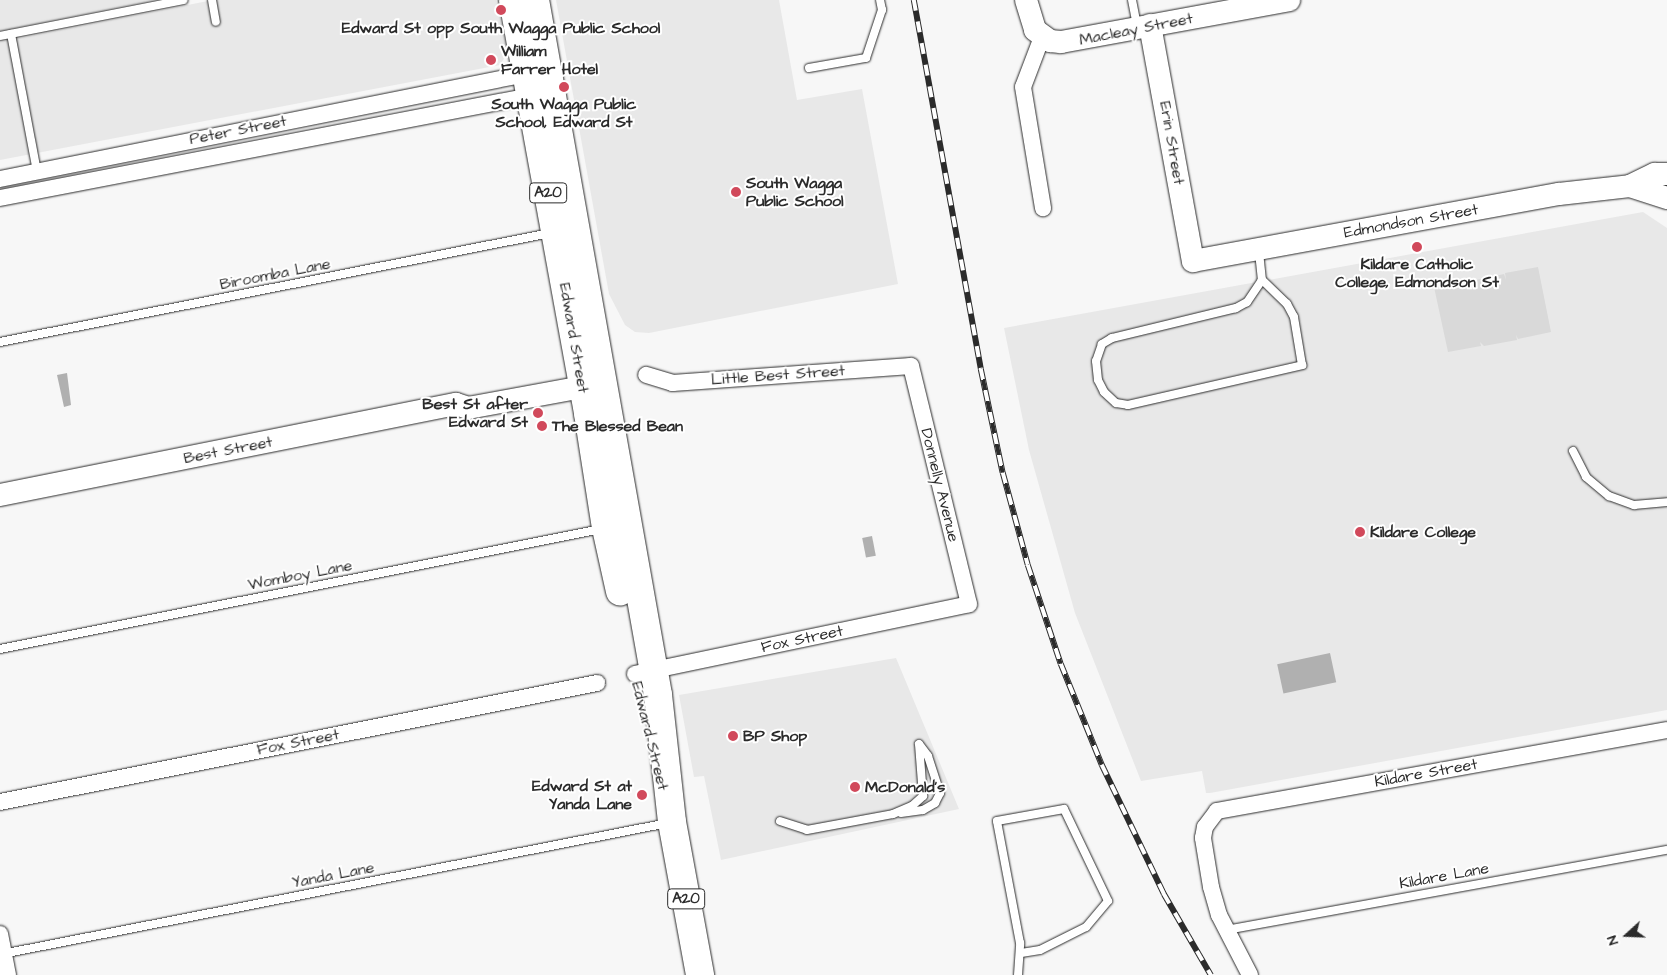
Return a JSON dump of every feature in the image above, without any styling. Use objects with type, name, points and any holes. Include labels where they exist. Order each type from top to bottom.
[{"type":"highway","name":"Edward Street","points":[[513,0],[555,232],[592,377],[606,528],[644,672]]},
{"type":"highway","name":"Edward Street","points":[[535,0],[592,377],[700,975]]},
{"type":"street","points":[[1026,0],[1030,19],[1042,37],[1023,87],[1042,208]]},
{"type":"street","name":"Macleay Street","points":[[1042,37],[1061,42],[1289,0]]},
{"type":"street","name":"Erin Street","points":[[1144,26],[1193,261]]},
{"type":"street","name":"Peter Street","points":[[0,179],[234,130],[406,97],[528,85]]},
{"type":"street","name":"Peter Street","points":[[0,198],[410,120],[528,85]]},
{"type":"street","points":[[406,97],[410,120]]},
{"type":"street","points":[[324,113],[328,136]]},
{"type":"street","points":[[234,130],[237,153]]},
{"type":"street","points":[[152,147],[157,168]]},
{"type":"street","points":[[62,166],[65,186]]},
{"type":"street","name":"Edmondson Street","points":[[1193,261],[1559,194],[1630,186],[1655,174],[1667,174]]},
{"type":"street","name":"Edmondson Street","points":[[1630,186],[1667,198]]},
{"type":"street","name":"Little Best Street","points":[[646,375],[674,382],[911,366]]},
{"type":"street","name":"Donnelly Avenue","points":[[911,366],[969,604]]},
{"type":"street","name":"Best Street","points":[[0,496],[456,404],[468,408],[592,377]]},
{"type":"street","name":"Fox Street","points":[[644,672],[969,604]]},
{"type":"street","name":"Fox Street","points":[[0,802],[596,683]]},
{"type":"street","name":"Kildare Street","points":[[1226,930],[1210,887],[1204,838],[1210,817],[1228,808],[1667,730]]},
{"type":"street","points":[[1226,930],[1250,975]]},
{"type":"street","points":[[0,934],[2,954],[8,975]]},
{"type":"lane","points":[[0,36],[183,0]]},
{"type":"lane","points":[[212,0],[216,22]]},
{"type":"lane","points":[[809,68],[866,58],[882,10],[880,0]]},
{"type":"lane","points":[[1132,0],[1144,26]]},
{"type":"lane","points":[[11,34],[37,172]]},
{"type":"lane","name":"Biroomba Lane","points":[[0,342],[555,232]]},
{"type":"lane","points":[[1259,249],[1262,280],[1247,302],[1236,308],[1112,338],[1102,344],[1096,362],[1098,380],[1104,392],[1116,403],[1128,405],[1302,365],[1294,317],[1287,304],[1262,280]]},
{"type":"lane","points":[[1573,451],[1586,477],[1609,496],[1634,505],[1667,502]]},
{"type":"lane","name":"Womboy Lane","points":[[0,649],[606,528]]},
{"type":"lane","points":[[780,821],[807,830],[923,810],[935,803],[940,793],[928,756],[919,744],[924,796],[893,814]]},
{"type":"lane","points":[[1018,975],[1021,953],[997,821],[1064,809],[1108,901],[1086,928],[1040,950],[1021,953]]},
{"type":"lane","name":"Yanda Lane","points":[[2,954],[672,822]]},
{"type":"lane","name":"Kildare Lane","points":[[1226,930],[1667,850]]},
{"type":"shaded area","points":[[0,0],[155,0],[0,31]]},
{"type":"shaded area","points":[[213,0],[496,0],[508,52],[500,65],[0,160],[0,42]]},
{"type":"shaded area","name":"South Wagga Public School","points":[[556,0],[779,0],[797,100],[862,89],[898,284],[649,333],[635,332],[625,325],[609,294]]},
{"type":"shaded area","name":"Kildare College","points":[[1643,212],[1667,228],[1667,710],[1210,793],[1206,793],[1202,771],[1141,781],[1075,613],[1029,450],[1004,328]]},
{"type":"shaded area","points":[[1538,267],[1551,332],[1518,339],[1516,335],[1517,340],[1484,346],[1480,342],[1481,346],[1448,352],[1434,287],[1468,280],[1469,287],[1471,281],[1504,274],[1506,280],[1505,273]]},
{"type":"shaded area","points":[[67,373],[71,405],[64,407],[57,375]]},
{"type":"shaded area","points":[[872,536],[876,556],[866,558],[862,538]]},
{"type":"shaded area","points":[[1330,653],[1336,682],[1283,694],[1277,664]]},
{"type":"shaded area","points":[[896,658],[959,809],[721,860],[704,776],[694,777],[679,695]]},
{"type":"railway","points":[[914,0],[981,369],[1003,473],[1028,565],[1061,664],[1102,765],[1164,894],[1211,975]]},
{"type":"place","name":"Edward St opp South Wagga Public School","points":[[501,10]]},
{"type":"place","name":"William Farrer Hotel","points":[[491,60]]},
{"type":"place","name":"South Wagga Public School, Edward St","points":[[564,87]]},
{"type":"place","name":"South Wagga Public School","points":[[736,192]]},
{"type":"place","name":"Kildare Catholic College, Edmondson St","points":[[1417,247]]},
{"type":"place","name":"Best St after Edward St","points":[[538,413]]},
{"type":"place","name":"The Blessed Bean","points":[[542,426]]},
{"type":"place","name":"Kildare College","points":[[1360,532]]},
{"type":"place","name":"BP Shop","points":[[733,736]]},
{"type":"place","name":"McDonald's","points":[[855,787]]},
{"type":"place","name":"Edward St at Yanda Lane","points":[[642,795]]}]
